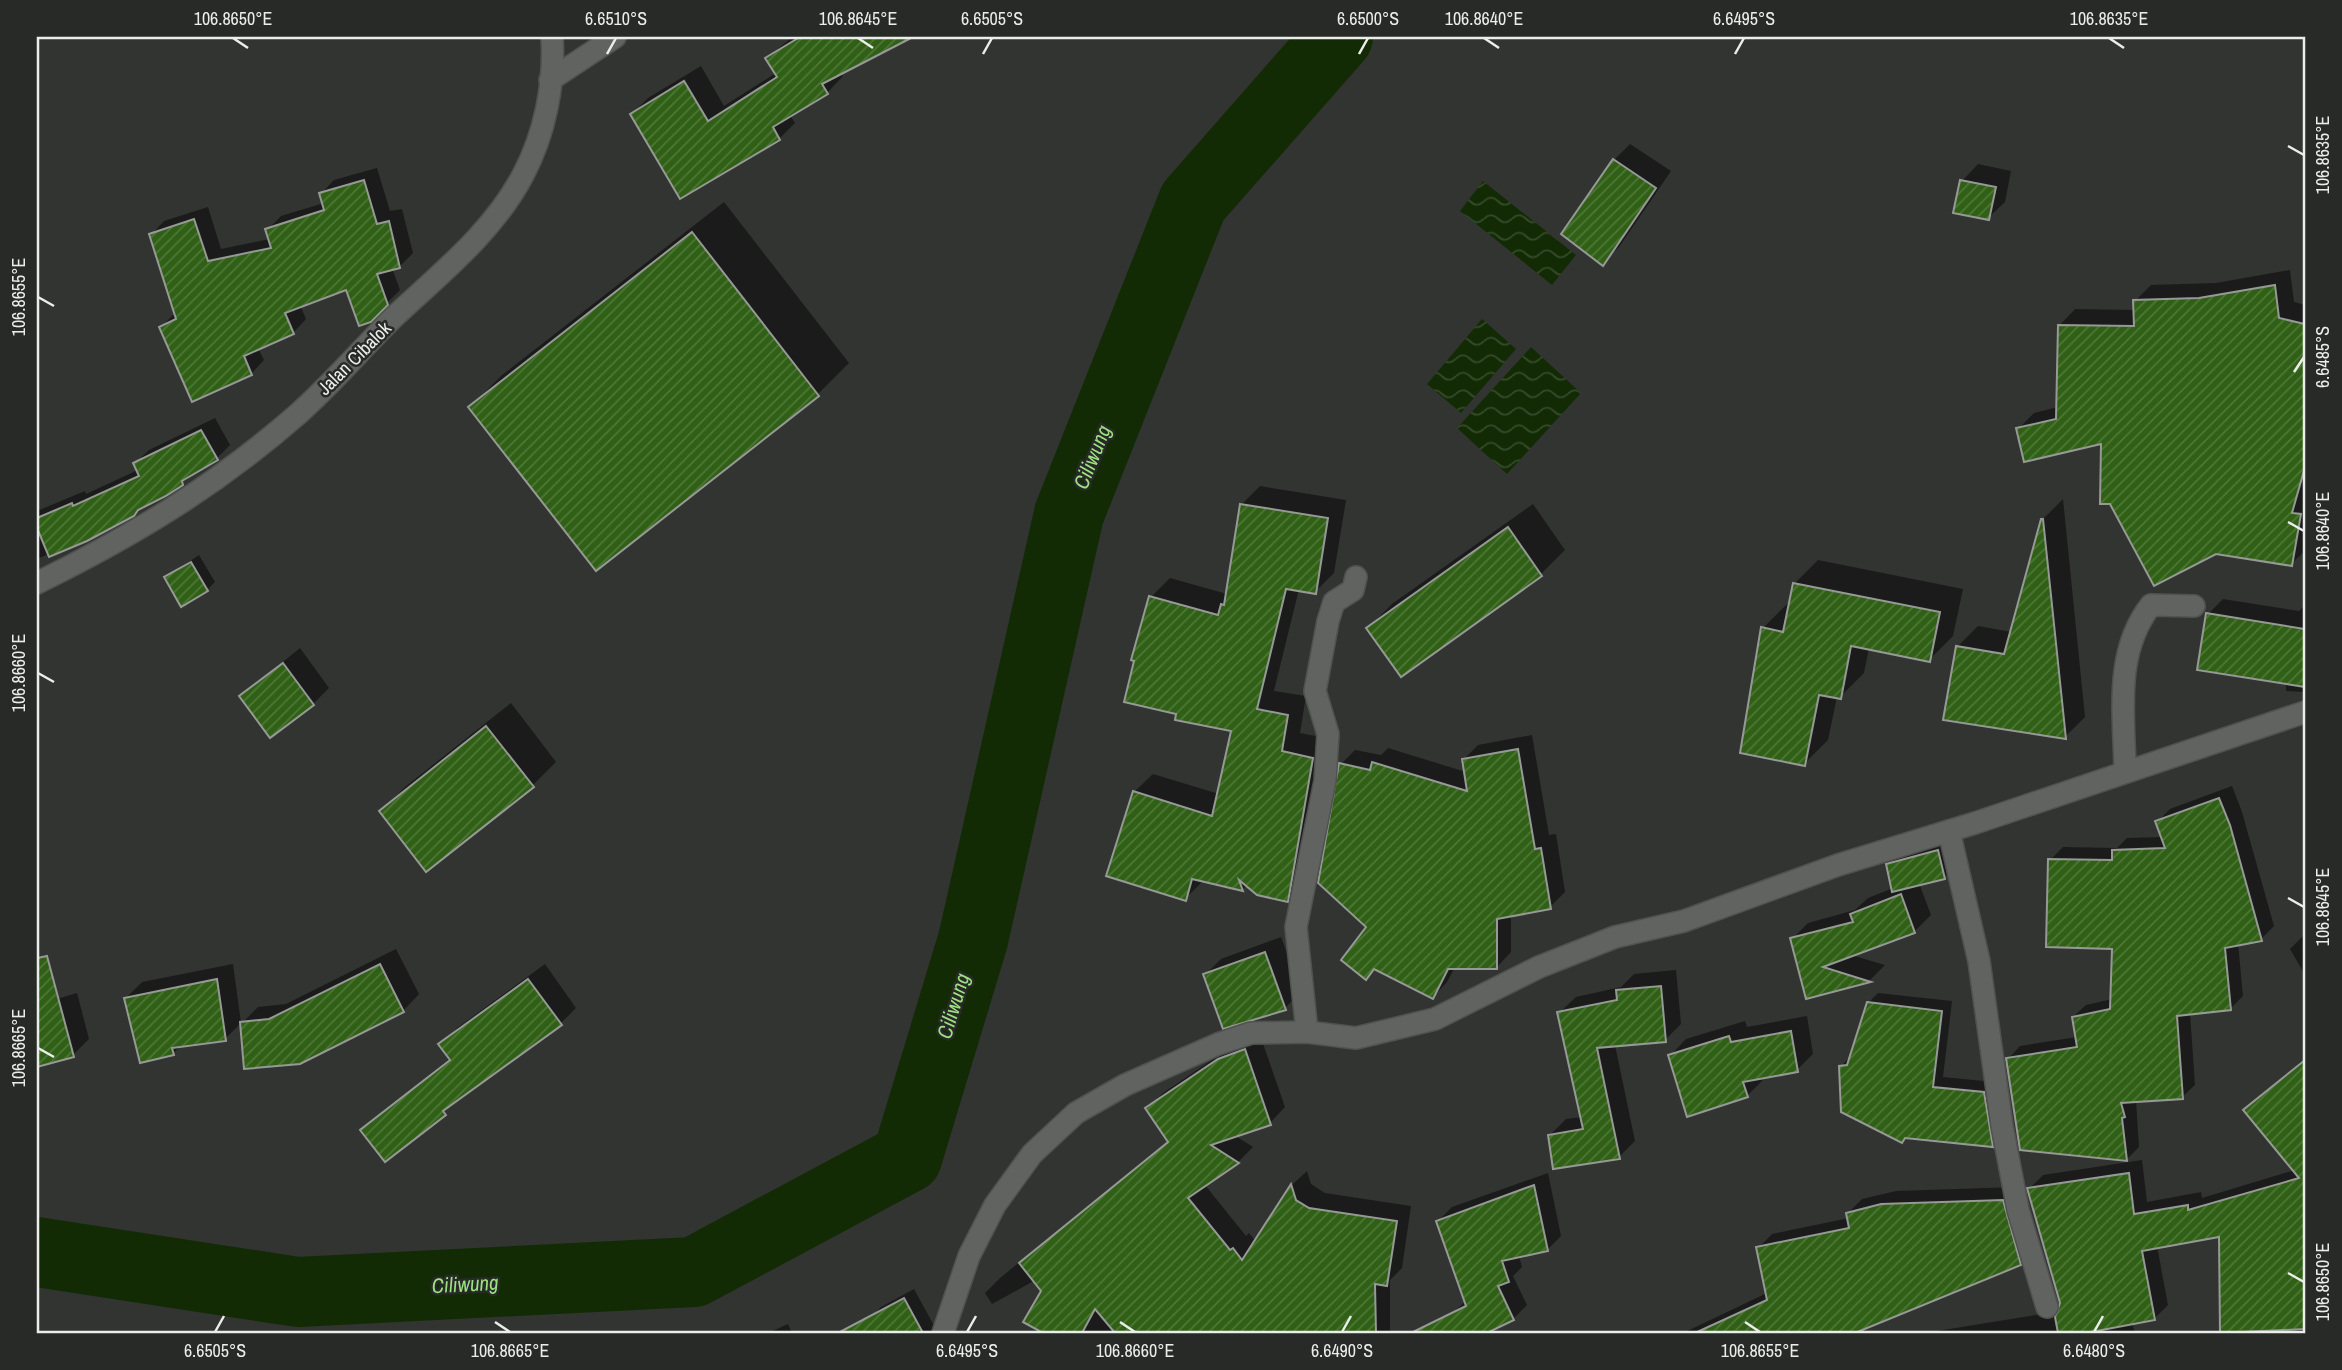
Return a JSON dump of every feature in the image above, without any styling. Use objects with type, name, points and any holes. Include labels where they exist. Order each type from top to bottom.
[{"type":"street","name":"Jalan Cibalok","points":[[37,583],[120,542],[170,511],[252,452],[317,396],[472,241],[501,208],[522,178],[535,150],[550,80],[552,37]]},
{"type":"street","points":[[550,80],[615,37]]},
{"type":"street","points":[[1307,1032],[1296,927],[1325,781],[1328,734],[1315,691],[1328,621],[1335,602],[1353,590],[1356,577]]},
{"type":"street","points":[[2125,770],[2123,676],[2136,625],[2151,605],[2194,606]]},
{"type":"street","points":[[943,1333],[969,1256],[995,1205],[1032,1154],[1076,1114],[1125,1085],[1251,1033],[1307,1032],[1356,1038],[1435,1019],[1539,967],[1615,937],[1684,921],[1838,865],[1949,831],[2125,770],[2212,745],[2305,712]]},
{"type":"street","points":[[1949,831],[1979,961],[2002,1126],[2018,1210],[2047,1307]]},
{"type":"water","points":[[1483,181],[1576,255],[1552,285],[1460,211]]},
{"type":"water","points":[[1482,319],[1516,349],[1461,413],[1427,384]]},
{"type":"water","points":[[1531,347],[1581,393],[1507,474],[1457,428]]},
{"type":"building","points":[[800,37],[913,37],[822,84],[828,94],[773,127],[780,140],[680,199],[630,114],[684,81],[708,121],[777,77],[765,58]]},
{"type":"building","points":[[1613,159],[1656,188],[1603,266],[1561,234]]},
{"type":"building","points":[[364,180],[377,224],[389,221],[400,268],[377,274],[388,305],[371,322],[359,326],[346,290],[285,313],[294,334],[244,356],[252,375],[192,402],[159,327],[176,319],[149,234],[194,219],[208,261],[271,248],[265,229],[324,210],[319,193]]},
{"type":"building","points":[[1960,180],[1996,187],[1989,220],[1953,213]]},
{"type":"building","points":[[692,232],[819,396],[596,571],[468,407]]},
{"type":"building","points":[[2275,285],[2279,318],[2305,324],[2305,467],[2292,513],[2301,514],[2292,566],[2216,554],[2154,586],[2110,504],[2100,504],[2101,444],[2024,462],[2016,428],[2056,419],[2058,325],[2134,326],[2133,300],[2199,298]]},
{"type":"building","points":[[201,430],[218,460],[182,481],[183,485],[166,496],[138,510],[134,516],[49,557],[37,528],[37,518],[72,503],[73,506],[139,476],[133,463]]},
{"type":"building","points":[[1240,504],[1328,518],[1316,594],[1286,589],[1257,709],[1288,715],[1282,751],[1313,758],[1288,902],[1257,895],[1239,880],[1243,891],[1192,879],[1186,901],[1106,876],[1133,791],[1212,816],[1231,731],[1175,720],[1176,714],[1124,702],[1134,661],[1131,660],[1149,596],[1218,615],[1221,604],[1224,605]]},
{"type":"building","points":[[2041,519],[2066,739],[1943,720],[1956,646],[2004,654]]},
{"type":"building","points":[[1508,527],[1542,576],[1401,677],[1366,628]]},
{"type":"building","points":[[191,562],[208,591],[181,607],[164,577]]},
{"type":"building","points":[[1793,583],[1940,612],[1930,662],[1851,646],[1841,699],[1819,695],[1805,766],[1740,753],[1761,627],[1783,632]]},
{"type":"building","points":[[2206,613],[2305,629],[2305,687],[2197,670]]},
{"type":"building","points":[[283,663],[314,705],[270,738],[239,696]]},
{"type":"building","points":[[486,726],[534,787],[426,872],[379,811]]},
{"type":"building","points":[[1518,749],[1535,849],[1541,848],[1551,909],[1497,919],[1497,969],[1448,969],[1433,999],[1374,969],[1366,980],[1341,960],[1366,927],[1318,883],[1339,763],[1370,770],[1372,762],[1467,791],[1462,759]]},
{"type":"building","points":[[2219,798],[2230,825],[2262,941],[2225,948],[2231,1010],[2177,1016],[2183,1099],[2121,1103],[2125,1117],[2122,1118],[2127,1161],[2020,1150],[2006,1058],[2077,1047],[2072,1017],[2110,1009],[2112,949],[2046,947],[2048,859],[2112,860],[2112,850],[2165,848],[2155,821]]},
{"type":"building","points":[[1938,850],[1945,879],[1892,892],[1886,864]]},
{"type":"building","points":[[1901,894],[1915,933],[1823,967],[1871,982],[1806,999],[1790,938],[1853,922],[1850,914]]},
{"type":"building","points":[[1265,952],[1286,1010],[1223,1029],[1203,974]]},
{"type":"building","points":[[47,956],[74,1057],[37,1067],[37,958]]},
{"type":"building","points":[[380,964],[404,1012],[300,1064],[244,1069],[240,1022],[269,1019]]},
{"type":"building","points":[[217,979],[226,1041],[172,1048],[174,1055],[140,1063],[124,998]]},
{"type":"building","points":[[528,979],[562,1025],[443,1111],[446,1115],[385,1162],[360,1130],[450,1060],[438,1044]]},
{"type":"building","points":[[1661,986],[1666,1042],[1597,1048],[1620,1159],[1553,1169],[1548,1135],[1583,1129],[1557,1012],[1617,1000],[1616,990]]},
{"type":"building","points":[[1867,1002],[1942,1011],[1933,1087],[1984,1092],[1993,1147],[1905,1138],[1902,1143],[1841,1112],[1839,1066],[1847,1065]]},
{"type":"building","points":[[1791,1031],[1798,1072],[1743,1082],[1748,1097],[1687,1117],[1668,1055],[1729,1036],[1731,1042]]},
{"type":"building","points":[[1245,1049],[1271,1125],[1211,1145],[1239,1163],[1188,1198],[1230,1250],[1233,1248],[1242,1260],[1291,1184],[1296,1200],[1309,1208],[1397,1221],[1387,1286],[1375,1284],[1376,1333],[1115,1333],[1095,1309],[1082,1333],[1043,1333],[1023,1322],[1041,1291],[1019,1263],[1168,1142],[1145,1108],[1218,1059]]},
{"type":"building","points":[[2305,1060],[2305,1329],[2220,1333],[2219,1237],[2142,1251],[2155,1320],[2086,1333],[2058,1333],[2055,1317],[2060,1303],[2027,1188],[2129,1173],[2134,1214],[2188,1205],[2188,1210],[2299,1178],[2243,1110]]},
{"type":"building","points":[[1534,1185],[1548,1251],[1502,1261],[1509,1282],[1498,1286],[1514,1320],[1487,1333],[1411,1333],[1466,1306],[1436,1221]]},
{"type":"building","points":[[2003,1200],[2021,1265],[1855,1333],[1695,1333],[1767,1300],[1756,1247],[1849,1228],[1846,1213],[1881,1204]]},
{"type":"building","points":[[904,1298],[923,1333],[838,1333]]},
{"type":"waterway","name":"Ciliwung","points":[[37,1252],[298,1292],[694,1272],[907,1158],[973,940],[1069,514],[1193,202],[1338,37]]}]
